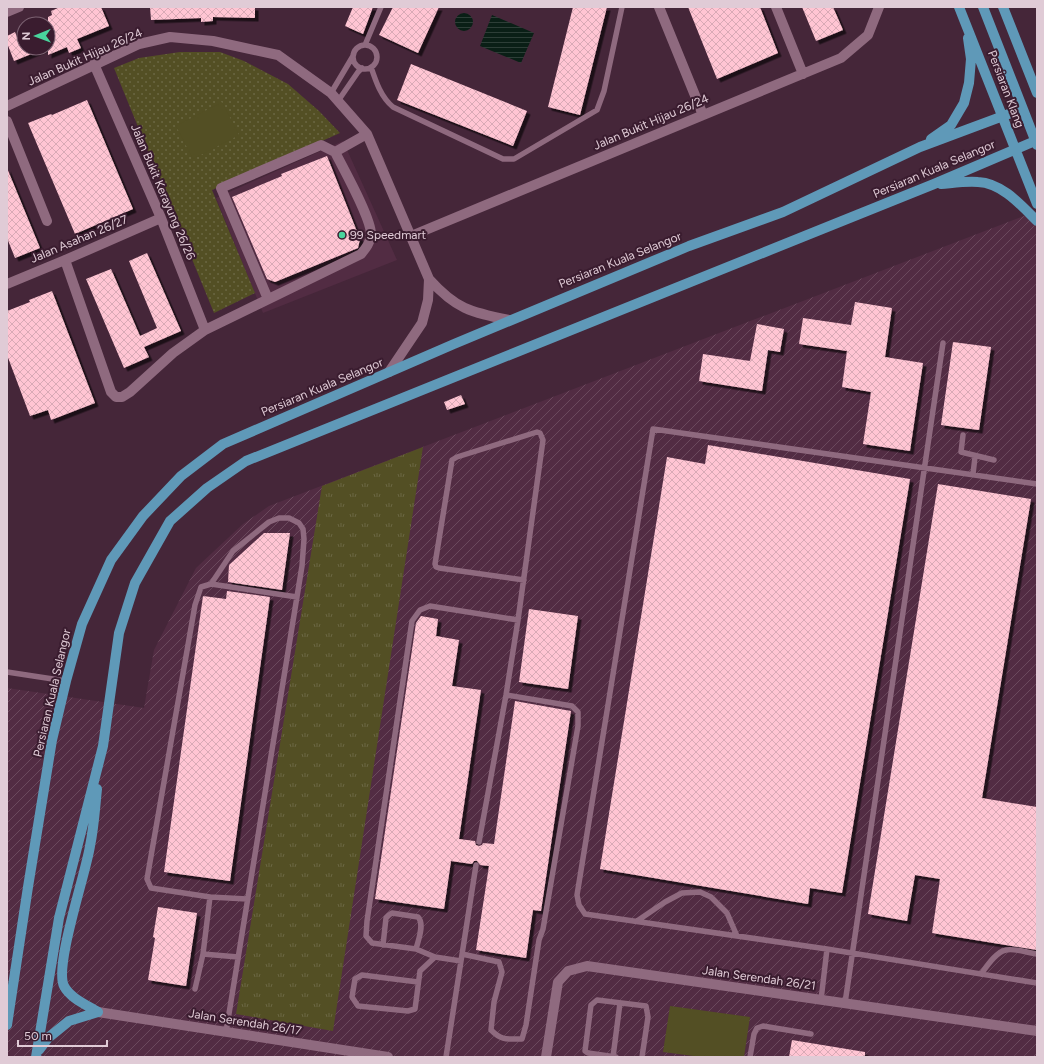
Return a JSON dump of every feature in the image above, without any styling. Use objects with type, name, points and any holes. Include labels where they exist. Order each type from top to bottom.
[{"type":"main road","name":"Persiaran Klang","points":[[959,7],[1037,204]]},
{"type":"main road","name":"Persiaran Klang","points":[[983,7],[1036,143]]},
{"type":"main road","points":[[1003,7],[1037,93]]},
{"type":"main road","points":[[920,147],[951,125],[964,103],[970,83],[971,59],[964,18]]},
{"type":"main road","name":"Persiaran Kuala Selangor","points":[[7,1025],[9,993],[52,740],[66,681],[82,624],[111,560],[143,516],[181,476],[223,444],[509,320],[689,246],[783,212],[920,147],[1022,109]]},
{"type":"main road","name":"Persiaran Kuala Selangor","points":[[37,1055],[59,918],[102,746],[119,633],[135,583],[170,521],[207,488],[246,461],[934,184],[1016,149],[1036,143]]},
{"type":"main road","points":[[934,184],[979,182],[998,187],[1018,202],[1037,221]]},
{"type":"main road","points":[[98,1012],[70,994],[64,985],[62,970],[65,950],[90,847],[102,746]]},
{"type":"main road","points":[[37,1055],[48,1038],[69,1020],[98,1012]]},
{"type":"street","points":[[7,12],[19,7]]},
{"type":"street","points":[[659,7],[703,115]]},
{"type":"street","points":[[776,7],[802,74]]},
{"type":"street","name":"Jalan Bukit Hijau 26/24","points":[[411,236],[841,58],[868,35],[879,7]]},
{"type":"street","name":"Jalan Bukit Hijau 26/24","points":[[7,106],[139,44],[170,37],[213,41],[278,54],[331,93],[367,134],[429,279]]},
{"type":"street","name":"Jalan Bukit Kerayung 26/26","points":[[94,64],[161,218],[205,330]]},
{"type":"street","points":[[7,121],[47,221]]},
{"type":"street","points":[[335,152],[367,134]]},
{"type":"street","points":[[65,260],[111,392],[116,397],[122,397],[130,392],[173,353],[205,330],[361,254],[369,245],[371,234],[369,220],[335,152],[321,145],[221,188],[268,299]]},
{"type":"street","name":"Jalan Asahan 26/27","points":[[7,284],[161,218]]},
{"type":"street","points":[[429,279],[442,294],[456,304],[475,312],[509,320]]},
{"type":"street","points":[[389,372],[422,323],[428,300],[429,279]]},
{"type":"street","name":"Jalan Serendah 26/21","points":[[546,1057],[558,982],[568,971],[587,966],[1037,1031]]},
{"type":"street","name":"Jalan Serendah 26/17","points":[[98,1012],[226,1032],[338,1053],[388,1057]]},
{"type":"lane","points":[[365,45],[381,7]]},
{"type":"lane","points":[[371,67],[386,101],[394,107],[503,159],[514,159],[597,110],[604,91],[622,7]]},
{"type":"lane","points":[[331,93],[356,49],[360,46],[370,46],[374,49],[376,54],[375,63],[367,69],[362,68],[357,66],[353,56]]},
{"type":"lane","points":[[338,101],[354,76],[362,68]]},
{"type":"lane","points":[[845,1004],[943,343]]},
{"type":"lane","points":[[1037,484],[653,429],[577,895],[579,905],[585,914],[827,949],[1037,983]]},
{"type":"lane","points":[[479,842],[506,695],[524,580],[543,440],[540,433],[537,432],[457,457],[452,460],[435,564],[436,567],[439,568],[524,580]]},
{"type":"lane","points":[[963,435],[961,452],[994,460]]},
{"type":"lane","points":[[973,474],[975,456]]},
{"type":"lane","points":[[211,584],[233,551],[269,522],[279,518],[289,518],[299,523],[303,529],[304,539],[302,566],[226,1032]]},
{"type":"lane","points":[[247,899],[210,897],[151,888],[147,879],[195,605],[201,587],[211,584],[297,598]]},
{"type":"lane","points":[[461,961],[434,957],[416,949],[372,943],[366,936],[412,622],[420,610],[430,606],[518,620]]},
{"type":"lane","points":[[7,672],[66,681]]},
{"type":"lane","points":[[462,954],[499,962],[502,972],[494,1002],[491,1030],[499,1037],[508,1039],[522,1039],[526,1025],[539,940],[543,929],[578,726],[578,712],[572,706],[506,695]]},
{"type":"lane","points":[[446,1057],[476,865]]},
{"type":"lane","points":[[637,921],[665,902],[682,893],[700,892],[711,897],[727,913],[737,936]]},
{"type":"lane","points":[[195,989],[203,954],[210,897]]},
{"type":"lane","points":[[383,945],[386,918],[392,913],[418,917],[420,919],[421,924],[416,949]]},
{"type":"lane","points":[[821,1000],[827,949]]},
{"type":"lane","points":[[981,974],[998,955],[1005,950],[1037,954]]},
{"type":"lane","points":[[203,954],[238,957]]},
{"type":"lane","points":[[418,982],[362,975],[355,979],[352,997],[358,1006],[408,1011],[416,1009],[420,971],[434,957]]},
{"type":"lane","points":[[616,1057],[588,1053],[585,1050],[591,1005],[597,1000],[646,1006],[648,1010],[648,1017],[642,1057]]},
{"type":"lane","points":[[613,1056],[620,1003]]},
{"type":"lane","points":[[750,1057],[754,1034],[757,1028],[763,1026],[811,1034]]},
{"type":"shaded area","points":[[464,13],[470,16],[473,22],[470,28],[464,31],[458,28],[455,22],[458,16]]},
{"type":"shaded area","points":[[492,15],[534,33],[521,63],[480,46]]},
{"type":"shaded area","points":[[343,141],[397,260],[263,313],[216,198]]},
{"type":"shaded area","points":[[1037,211],[1037,1057],[7,1057],[7,688],[144,708],[154,650],[196,568],[243,524],[269,506]]},
{"type":"green space","points":[[180,52],[220,52],[244,61],[288,84],[319,111],[340,133],[212,190],[255,293],[214,313],[114,68],[139,58]]},
{"type":"green space","points":[[222,102],[239,135],[193,159],[176,126]]},
{"type":"green space","points":[[423,447],[333,1031],[236,1014],[322,486]]},
{"type":"green space","points":[[670,1006],[750,1017],[744,1057],[701,1057],[663,1052]]},
{"type":"building","points":[[60,7],[101,7],[109,26],[77,39],[81,48],[69,53],[67,47],[56,52],[56,16],[50,16],[52,15],[51,11]]},
{"type":"building","points":[[150,7],[255,7],[255,18],[213,17],[213,21],[201,22],[201,18],[151,20]]},
{"type":"building","points":[[353,7],[373,7],[363,34],[345,26]]},
{"type":"building","points":[[393,7],[439,7],[418,53],[379,35]]},
{"type":"building","points":[[573,7],[607,7],[580,115],[548,107]]},
{"type":"building","points":[[688,7],[760,7],[778,53],[717,79]]},
{"type":"building","points":[[802,7],[833,7],[843,30],[816,41]]},
{"type":"building","points":[[15,32],[16,56],[26,56],[14,61],[7,43],[7,36]]},
{"type":"building","points":[[411,64],[527,111],[513,146],[397,100]]},
{"type":"building","points":[[87,100],[133,209],[75,234],[28,123],[51,114],[52,115]]},
{"type":"building","points":[[327,156],[360,239],[358,248],[275,282],[267,279],[232,197],[282,176],[281,174]]},
{"type":"building","points":[[7,168],[40,248],[15,258],[7,238]]},
{"type":"building","points":[[147,253],[181,331],[144,347],[149,357],[124,368],[86,279],[111,269],[140,336],[157,328],[129,261]]},
{"type":"building","points":[[52,291],[95,403],[51,420],[48,410],[30,416],[7,355],[7,311]]},
{"type":"building","points":[[855,302],[892,308],[885,357],[923,363],[910,451],[863,444],[871,392],[842,387],[847,351],[799,344],[803,318],[851,325]]},
{"type":"building","points":[[757,324],[784,329],[780,352],[768,350],[762,391],[699,381],[703,354],[750,361]]},
{"type":"building","points":[[953,342],[991,347],[979,430],[941,425]]},
{"type":"building","points":[[461,395],[465,404],[447,410],[444,402]]},
{"type":"building","points":[[708,445],[910,479],[842,893],[810,888],[808,904],[600,869],[667,457],[705,464]]},
{"type":"building","points":[[938,484],[1031,499],[982,798],[1037,807],[1037,950],[932,933],[940,879],[915,875],[907,921],[868,914]]},
{"type":"building","points":[[264,533],[290,533],[282,590],[228,582],[229,565]]},
{"type":"building","points":[[227,591],[270,597],[230,881],[164,872],[203,596],[226,599]]},
{"type":"building","points":[[529,609],[578,616],[568,689],[519,682]]},
{"type":"building","points":[[421,616],[438,619],[436,636],[459,640],[452,686],[481,690],[459,839],[475,841],[476,845],[479,846],[483,843],[494,844],[515,701],[571,711],[541,911],[533,910],[526,958],[476,950],[489,866],[480,865],[477,861],[474,861],[472,864],[451,861],[444,909],[375,899],[416,623]]},
{"type":"building","points":[[158,907],[197,913],[186,986],[148,980],[155,938],[153,937]]},
{"type":"building","points":[[792,1040],[865,1052],[865,1057],[789,1057]]},
{"type":"place","name":"99 Speedmart","points":[[342,235]]}]
